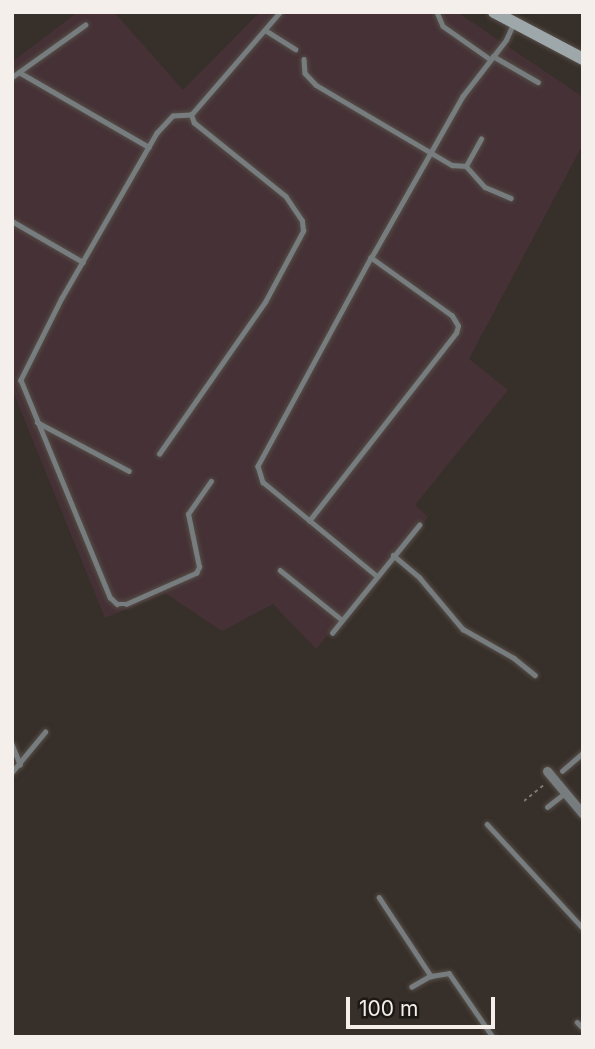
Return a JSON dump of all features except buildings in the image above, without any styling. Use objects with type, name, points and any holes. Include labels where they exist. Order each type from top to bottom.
[{"type":"street","points":[[494,12],[531,29],[583,59]]},
{"type":"street","points":[[550,775],[583,814]]},
{"type":"lane","points":[[211,481],[188,514],[199,567],[196,573],[126,604],[117,604],[110,597],[36,421],[22,380],[83,262],[165,122],[173,116],[191,116],[280,12]]},
{"type":"lane","points":[[437,12],[443,26],[491,58],[538,82]]},
{"type":"lane","points":[[376,575],[263,482],[258,466],[462,97],[506,40],[513,23]]},
{"type":"lane","points":[[12,77],[85,25]]},
{"type":"lane","points":[[265,30],[296,49]]},
{"type":"lane","points":[[304,60],[304,73],[316,85],[452,165],[467,166],[485,187],[511,198]]},
{"type":"lane","points":[[19,72],[149,147]]},
{"type":"lane","points":[[159,454],[265,302],[303,231],[302,221],[286,197],[194,123],[191,116]]},
{"type":"lane","points":[[467,166],[481,139]]},
{"type":"lane","points":[[12,221],[83,262]]},
{"type":"lane","points":[[309,521],[456,334],[458,326],[452,316],[371,258]]},
{"type":"lane","points":[[36,421],[128,471]]},
{"type":"lane","points":[[332,633],[376,575],[419,525]]},
{"type":"lane","points":[[393,555],[420,578],[463,629],[477,640],[514,658],[535,675]]},
{"type":"lane","points":[[281,570],[341,619]]},
{"type":"lane","points":[[12,772],[45,732]]},
{"type":"lane","points":[[12,745],[20,764]]},
{"type":"lane","points":[[562,771],[583,753]]},
{"type":"lane","points":[[547,807],[565,793]]},
{"type":"lane","points":[[487,824],[583,928]]},
{"type":"lane","points":[[379,897],[431,976]]},
{"type":"lane","points":[[412,987],[431,976],[449,973],[493,1037]]},
{"type":"lane","points":[[577,1022],[583,1028]]},
{"type":"path","points":[[524,801],[550,775]]},
{"type":"shaded area","points":[[78,12],[114,12],[183,90],[260,12],[457,12],[583,97],[583,144],[469,359],[508,390],[415,505],[428,517],[316,649],[273,604],[222,631],[165,593],[105,618],[12,389],[12,62]]}]
